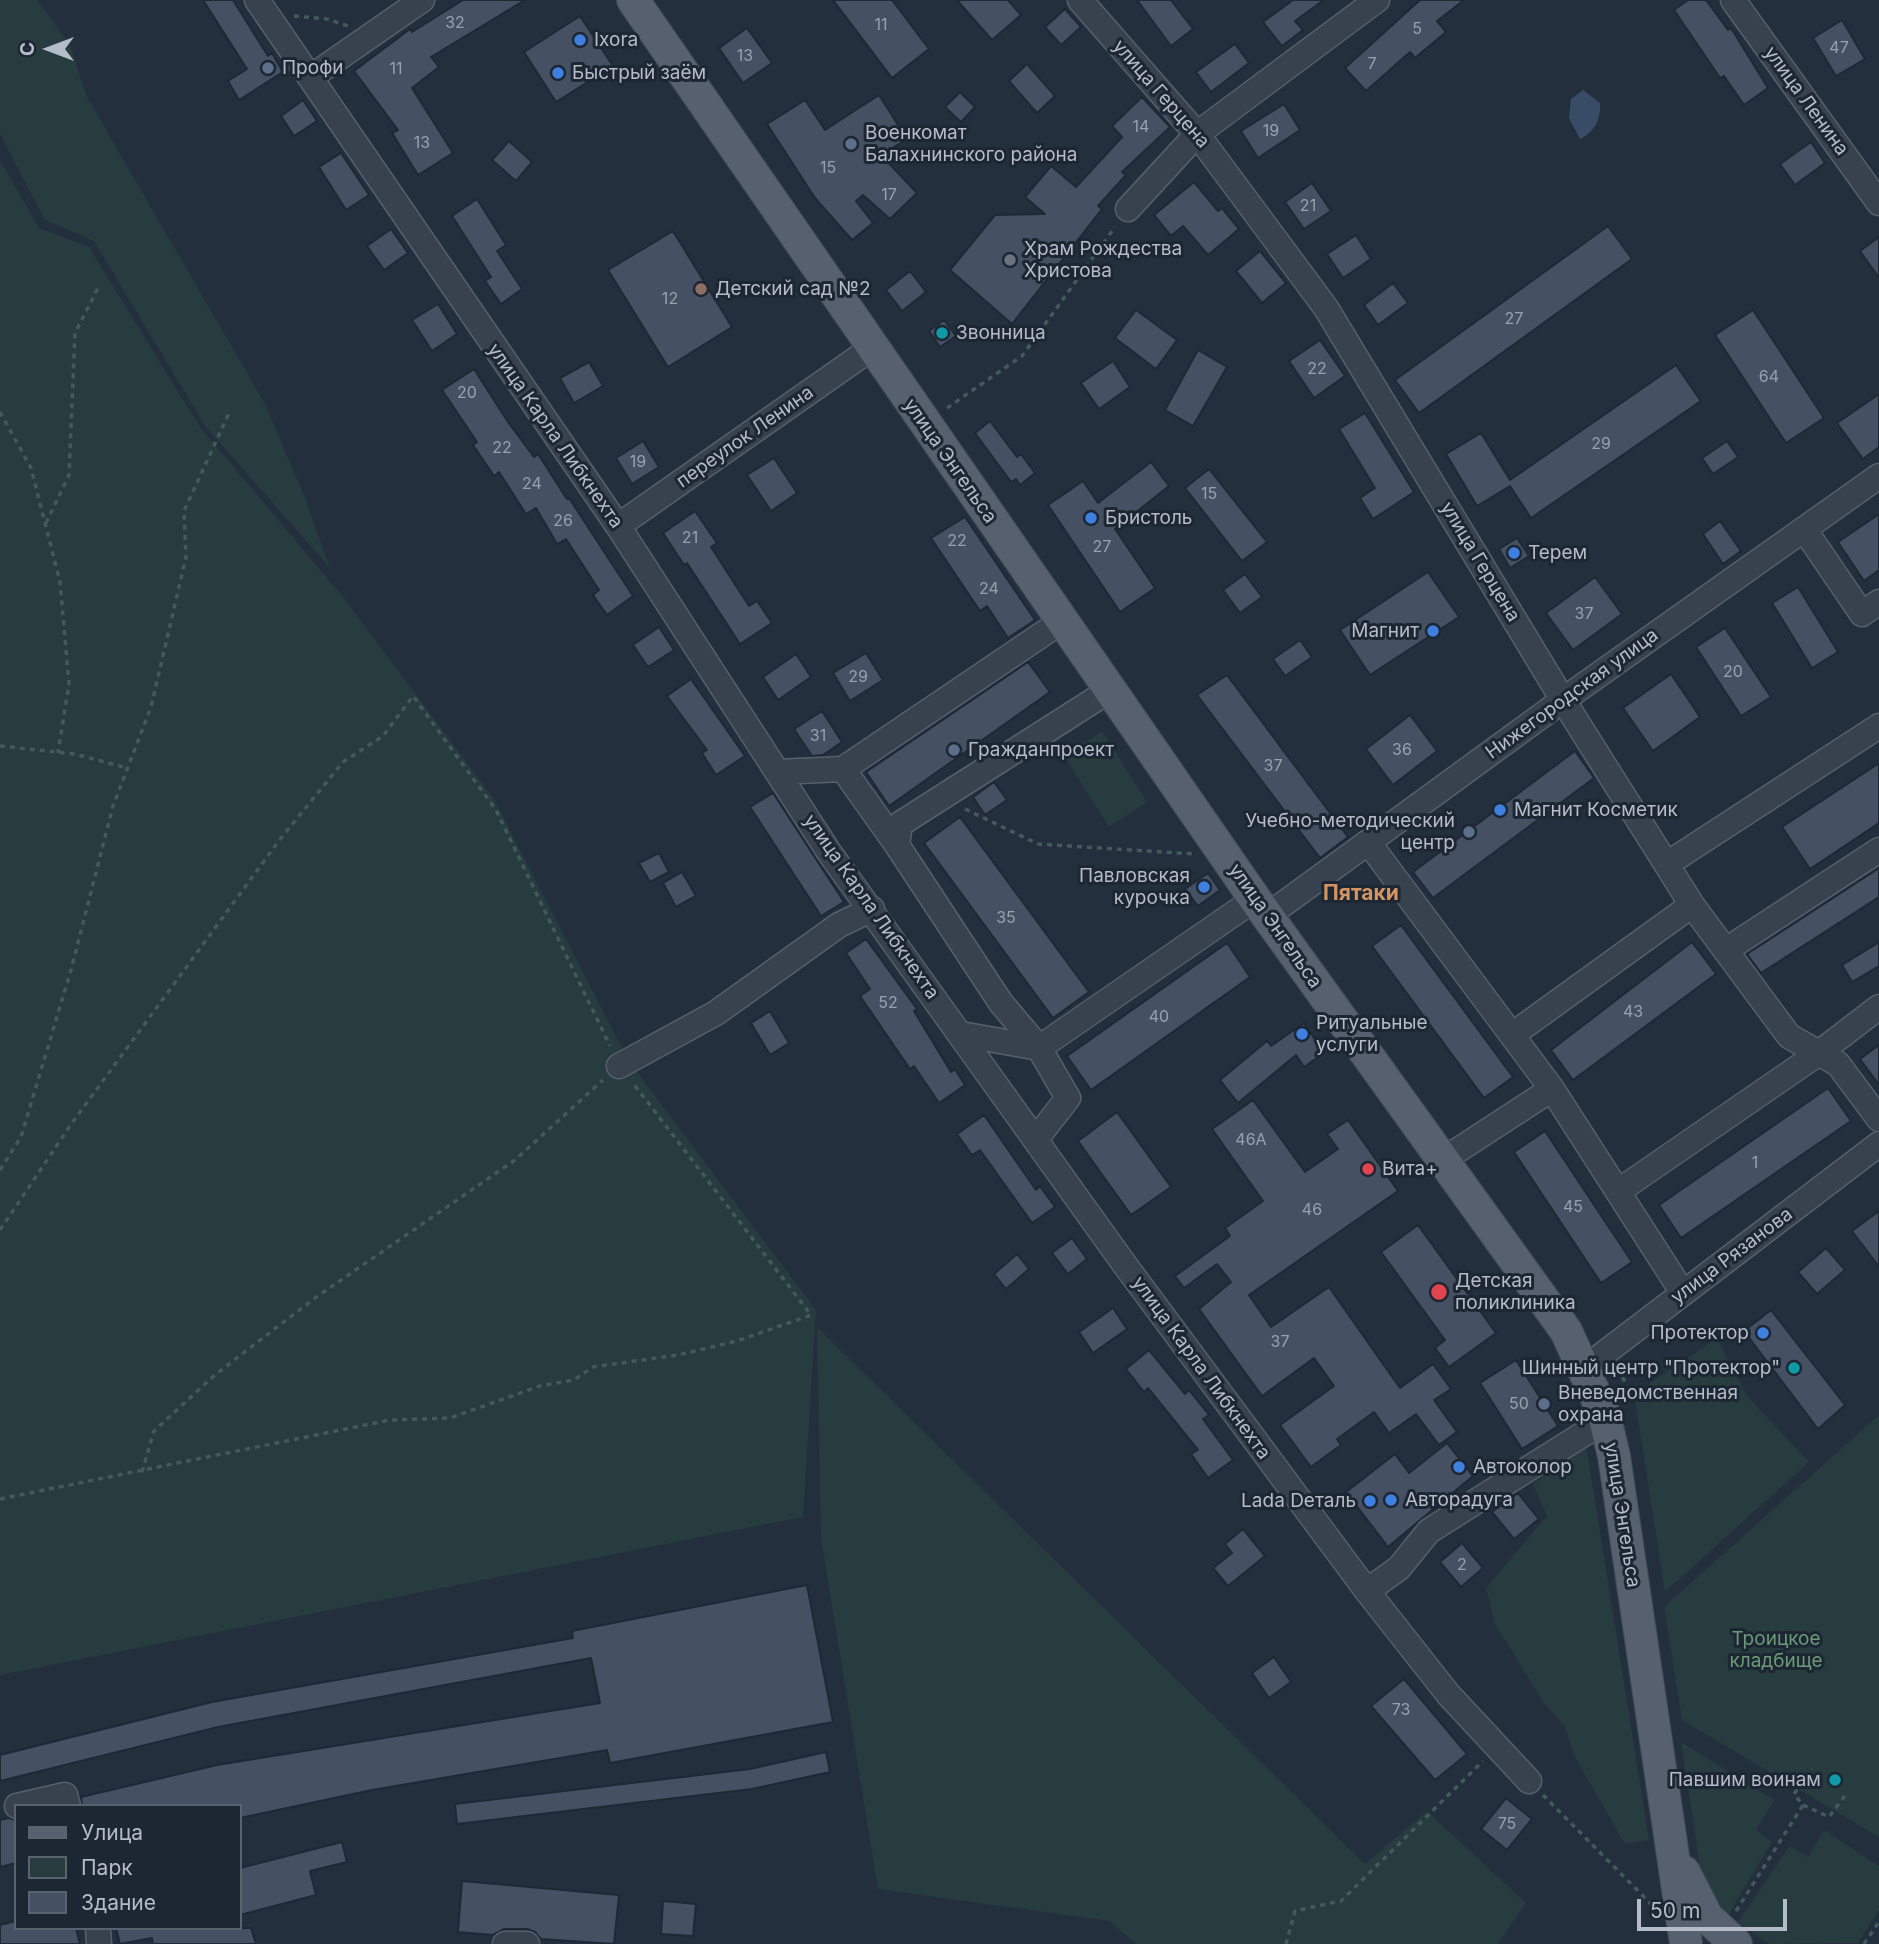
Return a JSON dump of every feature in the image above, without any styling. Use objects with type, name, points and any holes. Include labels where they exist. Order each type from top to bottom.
[{"type":"main road","name":"улица Энгельса","points":[[633,0],[1261,907],[1566,1331],[1597,1359],[1618,1417],[1616,1469],[1686,1944]]},
{"type":"main road","points":[[1673,1849],[1707,1917],[1736,1944]]},
{"type":"street","points":[[311,77],[422,0]]},
{"type":"street","name":"улица Герцена","points":[[1080,0],[1198,134],[1326,308],[1563,700],[1692,905],[1789,1036],[1838,1065],[1879,1119]]},
{"type":"street","points":[[1128,209],[1198,134],[1377,0]]},
{"type":"street","name":"улица Ленина","points":[[1733,0],[1879,203]]},
{"type":"street","name":"улица Карла Либкнехта","points":[[264,10],[618,527],[829,852],[1209,1380],[1367,1591],[1448,1694],[1529,1781]]},
{"type":"street","name":"переулок Ленина","points":[[618,527],[872,348]]},
{"type":"street","name":"Нижегородская улица","points":[[1039,1048],[1368,842],[1563,700],[1879,477]]},
{"type":"street","points":[[1804,529],[1862,614],[1879,602]]},
{"type":"street","points":[[777,772],[844,769],[1062,621]]},
{"type":"street","points":[[898,845],[900,824],[1110,690]]},
{"type":"street","points":[[1667,864],[1879,726]]},
{"type":"street","points":[[844,769],[898,845],[1001,1003],[1039,1048],[1068,1098],[1036,1139]]},
{"type":"street","points":[[1368,842],[1552,1089],[1620,1190],[1683,1293]]},
{"type":"street","points":[[1726,950],[1879,850]]},
{"type":"street","points":[[1512,1035],[1692,905]]},
{"type":"street","points":[[619,1066],[716,1013],[839,925],[872,909]]},
{"type":"street","points":[[1620,1190],[1819,1053],[1879,1007]]},
{"type":"street","points":[[961,1034],[1039,1048]]},
{"type":"street","points":[[1443,1160],[1552,1089]]},
{"type":"street","name":"улица Рязанова","points":[[1597,1359],[1879,1144]]},
{"type":"street","points":[[1367,1591],[1399,1567],[1429,1531],[1593,1428],[1618,1417]]},
{"type":"street","points":[[25,1804],[65,1795],[67,1804]]},
{"type":"street","points":[[505,1944],[527,1944]]},
{"type":"path","points":[[264,10],[327,19],[373,34]]},
{"type":"path","points":[[925,424],[1022,356],[1128,209]]},
{"type":"path","points":[[45,525],[69,475],[75,333],[100,284]]},
{"type":"path","points":[[0,412],[31,468],[60,582],[69,684],[58,753]]},
{"type":"path","points":[[0,1170],[21,1137],[71,970],[113,806],[150,707],[186,556],[184,511],[229,413]]},
{"type":"path","points":[[0,1230],[72,1123],[281,838],[344,762],[383,736],[413,696],[496,810],[619,1066],[811,1315],[737,1340],[678,1355],[593,1367],[574,1380],[540,1386],[450,1418],[390,1420],[239,1448],[142,1472],[0,1499]]},
{"type":"path","points":[[0,746],[58,753],[127,768]]},
{"type":"path","points":[[945,796],[977,817],[1038,844],[1200,854]]},
{"type":"path","points":[[142,1472],[153,1431],[216,1374],[315,1298],[515,1160],[619,1066]]},
{"type":"path","points":[[1597,1359],[1625,1382],[1618,1417]]},
{"type":"path","points":[[1286,1944],[1295,1911],[1341,1901],[1496,1746]]},
{"type":"path","points":[[1812,1769],[1794,1794],[1803,1805],[1829,1816],[1847,1793]]},
{"type":"path","points":[[1529,1781],[1664,1918]]},
{"type":"path","points":[[1734,1912],[1803,1805]]},
{"type":"path","points":[[1864,1944],[1879,1922]]},
{"type":"green space","points":[[0,0],[37,0],[70,45],[87,97],[265,404],[305,498],[330,568],[205,426],[94,241],[45,220],[0,134]]},
{"type":"green space","points":[[0,160],[39,228],[89,247],[200,427],[344,598],[494,799],[628,1060],[816,1310],[803,1517],[0,1675]]},
{"type":"green space","points":[[1102,731],[1147,802],[1109,827],[1064,756]]},
{"type":"green space","points":[[817,1327],[1365,1864],[1427,1811],[1526,1903],[1498,1944],[1136,1944],[1109,1921],[878,1889],[821,1538]]},
{"type":"green space","points":[[1717,1338],[1747,1396],[1809,1462],[1665,1592],[1634,1394]]},
{"type":"green space","name":"Троицкое кладбище","points":[[1879,1415],[1879,1837],[1682,1720],[1664,1607]]},
{"type":"green space","points":[[1586,1444],[1649,1840],[1625,1844],[1576,1759],[1565,1727],[1544,1703],[1495,1624],[1486,1588],[1547,1516],[1533,1484]]},
{"type":"green space","points":[[1681,1742],[1774,1800],[1756,1830],[1772,1842],[1728,1915],[1702,1881]]},
{"type":"green space","points":[[1824,1830],[1879,1866],[1879,1910],[1858,1943],[1769,1944],[1737,1923],[1790,1846],[1808,1857]]},
{"type":"water","points":[[1583,90],[1600,103],[1600,109],[1593,128],[1580,139],[1569,118],[1571,99]]},
{"type":"building","points":[[203,0],[233,0],[268,56],[272,53],[283,72],[239,100],[228,81],[247,69]]},
{"type":"building","points":[[463,0],[525,0],[431,57],[439,67],[412,88],[453,153],[418,175],[392,133],[398,130],[354,71],[410,29],[412,32]]},
{"type":"building","points":[[833,0],[892,0],[929,49],[892,78]]},
{"type":"building","points":[[957,0],[1008,0],[1021,15],[992,40]]},
{"type":"building","points":[[1137,0],[1171,0],[1193,29],[1171,46]]},
{"type":"building","points":[[1293,0],[1324,0],[1295,21],[1303,30],[1282,46],[1263,22]]},
{"type":"building","points":[[1420,0],[1464,0],[1437,21],[1446,32],[1415,58],[1410,52],[1366,91],[1345,68]]},
{"type":"building","points":[[1688,0],[1706,0],[1728,30],[1731,28],[1768,88],[1744,105],[1724,76],[1720,78],[1674,10]]},
{"type":"building","points":[[1065,9],[1081,27],[1061,45],[1045,27]]},
{"type":"building","points":[[580,16],[613,66],[556,102],[524,52]]},
{"type":"building","points":[[1842,20],[1865,59],[1836,76],[1813,38]]},
{"type":"building","points":[[747,28],[772,63],[743,83],[719,48]]},
{"type":"building","points":[[1235,44],[1249,63],[1211,92],[1196,72]]},
{"type":"building","points":[[1027,64],[1055,96],[1037,113],[1009,81]]},
{"type":"building","points":[[960,92],[975,107],[961,122],[945,107]]},
{"type":"building","points":[[879,95],[907,139],[881,155],[917,193],[890,219],[863,195],[856,201],[873,223],[852,240],[815,198],[767,124],[805,100],[825,130]]},
{"type":"building","points":[[1142,97],[1170,127],[1122,172],[1126,175],[1098,206],[1102,209],[1012,324],[950,270],[995,215],[1045,214],[1025,197],[1051,166],[1076,187],[1122,137],[1112,126]]},
{"type":"building","points":[[303,100],[317,121],[294,136],[281,116]]},
{"type":"building","points":[[1284,104],[1300,130],[1258,158],[1241,131]]},
{"type":"building","points":[[509,141],[532,162],[516,181],[492,160]]},
{"type":"building","points":[[1811,142],[1825,163],[1795,185],[1780,164]]},
{"type":"building","points":[[341,153],[369,195],[346,210],[319,167]]},
{"type":"building","points":[[1194,182],[1218,211],[1222,208],[1239,229],[1208,255],[1183,226],[1171,236],[1154,215]]},
{"type":"building","points":[[1312,183],[1331,211],[1304,229],[1285,202]]},
{"type":"building","points":[[477,199],[506,245],[497,251],[522,289],[501,304],[485,281],[491,277],[452,216]]},
{"type":"building","points":[[1608,226],[1632,259],[1419,413],[1395,380]]},
{"type":"building","points":[[391,229],[408,253],[384,270],[367,246]]},
{"type":"building","points":[[673,231],[732,327],[668,367],[608,270]]},
{"type":"building","points":[[1356,235],[1371,259],[1343,278],[1327,254]]},
{"type":"building","points":[[1879,237],[1879,278],[1860,251]]},
{"type":"building","points":[[1260,251],[1286,283],[1262,303],[1236,271]]},
{"type":"building","points":[[910,271],[926,292],[902,311],[886,290]]},
{"type":"building","points":[[1393,283],[1408,303],[1378,325],[1364,305]]},
{"type":"building","points":[[438,304],[457,334],[432,351],[412,320]]},
{"type":"building","points":[[1136,310],[1177,340],[1156,369],[1115,338]]},
{"type":"building","points":[[1753,310],[1824,418],[1786,443],[1715,335]]},
{"type":"building","name":"Звонница","points":[[944,320],[956,336],[940,347],[929,331]]},
{"type":"building","points":[[1320,340],[1345,376],[1314,398],[1289,361]]},
{"type":"building","points":[[1198,350],[1227,367],[1193,426],[1165,410]]},
{"type":"building","points":[[1113,361],[1130,387],[1099,409],[1081,383]]},
{"type":"building","points":[[589,362],[603,386],[574,403],[560,378]]},
{"type":"building","points":[[1676,365],[1701,401],[1531,518],[1510,486],[1477,506],[1446,454],[1481,433],[1510,480]]},
{"type":"building","points":[[474,369],[508,422],[534,457],[538,454],[567,499],[569,498],[633,596],[607,615],[593,595],[599,590],[566,539],[557,544],[536,508],[526,514],[499,472],[494,476],[473,445],[477,442],[442,390]]},
{"type":"building","points":[[1879,394],[1879,447],[1863,459],[1837,423]]},
{"type":"building","points":[[1365,413],[1414,492],[1373,519],[1360,498],[1375,488],[1339,429]]},
{"type":"building","points":[[990,421],[1017,457],[1021,454],[1035,473],[1020,485],[1016,479],[1011,482],[975,433]]},
{"type":"building","points":[[643,441],[659,467],[632,484],[616,458]]},
{"type":"building","points":[[1727,441],[1738,457],[1713,474],[1702,458]]},
{"type":"building","points":[[774,458],[797,493],[771,511],[747,475]]},
{"type":"building","points":[[1151,462],[1169,486],[1115,529],[1155,588],[1120,612],[1048,505],[1083,481],[1098,503]]},
{"type":"building","points":[[1209,469],[1267,542],[1242,561],[1185,488]]},
{"type":"building","points":[[695,511],[717,543],[711,547],[749,606],[757,601],[772,623],[740,644],[687,563],[684,565],[663,533]]},
{"type":"building","points":[[1879,514],[1879,570],[1864,581],[1838,542]]},
{"type":"building","points":[[965,517],[1035,620],[1008,638],[987,606],[980,611],[931,538]]},
{"type":"building","points":[[1720,521],[1741,551],[1723,564],[1703,534]]},
{"type":"building","name":"Терем","points":[[1517,538],[1529,556],[1510,568],[1499,549]]},
{"type":"building","points":[[1428,572],[1459,617],[1370,675],[1340,630]]},
{"type":"building","points":[[1245,574],[1262,597],[1240,613],[1223,590]]},
{"type":"building","points":[[1595,577],[1622,614],[1573,650],[1546,613]]},
{"type":"building","points":[[1798,587],[1838,652],[1812,668],[1772,603]]},
{"type":"building","points":[[659,627],[674,650],[648,667],[633,645]]},
{"type":"building","points":[[1725,628],[1771,697],[1741,716],[1696,647]]},
{"type":"building","points":[[1300,640],[1312,657],[1285,676],[1273,659]]},
{"type":"building","points":[[866,653],[883,680],[850,701],[833,673]]},
{"type":"building","points":[[796,654],[811,677],[778,700],[763,677]]},
{"type":"building","points":[[1028,662],[1050,692],[889,806],[866,772]]},
{"type":"building","points":[[1671,674],[1700,717],[1653,751],[1623,708]]},
{"type":"building","points":[[1227,675],[1348,837],[1320,858],[1197,695]]},
{"type":"building","points":[[691,679],[745,756],[716,775],[702,753],[707,750],[667,696]]},
{"type":"building","points":[[822,711],[842,742],[823,755],[812,756],[794,729]]},
{"type":"building","points":[[1410,715],[1437,751],[1393,785],[1366,749]]},
{"type":"building","points":[[1575,751],[1594,778],[1433,898],[1413,872]]},
{"type":"building","points":[[1879,763],[1879,823],[1810,869],[1782,827]]},
{"type":"building","points":[[994,782],[1007,800],[985,815],[973,797]]},
{"type":"building","points":[[773,793],[844,902],[821,916],[750,807]]},
{"type":"building","points":[[960,817],[1089,992],[1053,1018],[924,843]]},
{"type":"building","points":[[659,853],[669,872],[650,882],[639,863]]},
{"type":"building","points":[[1879,868],[1879,897],[1761,973],[1747,954]]},
{"type":"building","points":[[682,872],[696,896],[676,907],[663,883]]},
{"type":"building","points":[[1208,873],[1220,890],[1198,906],[1185,889]]},
{"type":"building","points":[[1401,925],[1513,1077],[1484,1098],[1372,946]]},
{"type":"building","points":[[866,939],[917,1009],[914,1011],[951,1072],[955,1069],[965,1085],[939,1103],[914,1066],[910,1069],[860,996],[870,989],[846,953]]},
{"type":"building","points":[[1692,942],[1716,974],[1573,1080],[1551,1050]]},
{"type":"building","points":[[1879,942],[1879,966],[1852,982],[1842,965]]},
{"type":"building","points":[[1227,943],[1250,977],[1091,1090],[1067,1056]]},
{"type":"building","points":[[770,1011],[789,1043],[770,1055],[751,1023]]},
{"type":"building","points":[[1304,1023],[1324,1053],[1304,1067],[1296,1055],[1238,1103],[1220,1080],[1267,1041],[1271,1046]]},
{"type":"building","points":[[1879,1045],[1879,1085],[1860,1059]]},
{"type":"building","points":[[1828,1088],[1851,1121],[1681,1238],[1659,1205]]},
{"type":"building","points":[[1253,1100],[1305,1172],[1338,1149],[1327,1134],[1348,1120],[1398,1191],[1249,1295],[1271,1327],[1329,1287],[1400,1388],[1433,1364],[1451,1389],[1434,1400],[1457,1432],[1439,1445],[1416,1414],[1389,1433],[1374,1412],[1337,1439],[1341,1445],[1311,1467],[1280,1425],[1334,1386],[1314,1358],[1262,1396],[1199,1309],[1231,1282],[1217,1264],[1184,1288],[1175,1276],[1230,1236],[1225,1228],[1263,1201],[1212,1129]]},
{"type":"building","points":[[1117,1112],[1171,1187],[1131,1215],[1078,1141]]},
{"type":"building","points":[[984,1115],[1036,1190],[1040,1186],[1055,1207],[1032,1223],[980,1150],[972,1155],[957,1134]]},
{"type":"building","points":[[1545,1131],[1632,1262],[1601,1283],[1514,1152]]},
{"type":"building","points":[[1879,1211],[1879,1267],[1852,1231]]},
{"type":"building","name":"Детская поликлиника","points":[[1418,1225],[1496,1333],[1449,1367],[1435,1348],[1445,1340],[1381,1252]]},
{"type":"building","points":[[1072,1238],[1087,1259],[1068,1274],[1052,1253]]},
{"type":"building","points":[[1826,1248],[1845,1270],[1817,1294],[1798,1272]]},
{"type":"building","points":[[1017,1254],[1029,1269],[1006,1289],[994,1274]]},
{"type":"building","points":[[1113,1308],[1127,1329],[1093,1353],[1079,1332]]},
{"type":"building","name":"Шинный центр \"Протектор\"","points":[[1771,1310],[1845,1405],[1818,1429],[1744,1331]]},
{"type":"building","points":[[1149,1350],[1185,1394],[1189,1390],[1209,1415],[1203,1419],[1233,1460],[1208,1478],[1191,1454],[1198,1450],[1148,1388],[1144,1392],[1126,1369]]},
{"type":"building","points":[[1516,1360],[1558,1426],[1522,1449],[1480,1383]]},
{"type":"building","name":"Авторадуга","points":[[1447,1443],[1473,1476],[1388,1547],[1346,1492],[1395,1454],[1409,1473]]},
{"type":"building","points":[[1518,1493],[1539,1519],[1514,1539],[1492,1512]]},
{"type":"building","points":[[1243,1529],[1265,1556],[1228,1586],[1213,1568],[1232,1553],[1225,1544]]},
{"type":"building","points":[[1462,1543],[1483,1568],[1461,1587],[1440,1562]]},
{"type":"building","points":[[807,1585],[833,1722],[610,1763],[607,1750],[372,1790],[242,1818],[242,1804],[82,1804],[81,1797],[217,1765],[600,1703],[591,1658],[218,1727],[0,1781],[0,1755],[212,1702],[573,1638],[572,1631]]},
{"type":"building","points":[[1274,1657],[1291,1682],[1269,1698],[1252,1673]]},
{"type":"building","points":[[1404,1679],[1467,1754],[1435,1780],[1371,1706]]},
{"type":"building","points":[[826,1752],[830,1772],[752,1789],[457,1824],[455,1804],[750,1769]]},
{"type":"building","points":[[1506,1798],[1532,1819],[1507,1850],[1481,1829]]},
{"type":"building","points":[[14,1819],[14,1864],[0,1867],[0,1820]]},
{"type":"building","points":[[342,1842],[347,1862],[310,1871],[316,1895],[242,1914],[242,1867]]},
{"type":"building","points":[[462,1881],[619,1895],[614,1944],[541,1939],[535,1932],[527,1929],[504,1929],[493,1935],[458,1932]]},
{"type":"building","points":[[663,1901],[696,1904],[693,1936],[661,1934]]},
{"type":"building","points":[[14,1922],[14,1930],[76,1930],[80,1944],[0,1944],[0,1925]]},
{"type":"building","points":[[251,1928],[256,1944],[153,1944],[152,1938],[120,1944],[116,1930]]},
{"type":"place","name":"Ixora","points":[[580,40]]},
{"type":"place","name":"Профи","points":[[268,68]]},
{"type":"place","name":"Быстрый заём","points":[[558,73]]},
{"type":"place","name":"Военкомат Балахнинского района","points":[[851,144]]},
{"type":"place","name":"Храм Рождества Христова","points":[[1010,260]]},
{"type":"place","name":"Детский сад №2","points":[[701,289]]},
{"type":"place","name":"Звонница","points":[[942,333]]},
{"type":"place","name":"Бристоль","points":[[1091,518]]},
{"type":"place","name":"Терем","points":[[1514,553]]},
{"type":"place","name":"Магнит","points":[[1433,631]]},
{"type":"place","name":"Гражданпроект","points":[[954,750]]},
{"type":"place","name":"Магнит Косметик","points":[[1500,810]]},
{"type":"place","name":"Учебно-методический центр","points":[[1469,832]]},
{"type":"place","name":"Павловская курочка","points":[[1204,887]]},
{"type":"place","name":"Ритуальные услуги","points":[[1302,1034]]},
{"type":"place","name":"Вита+","points":[[1368,1169]]},
{"type":"place","name":"Детская поликлиника","points":[[1439,1292]]},
{"type":"place","name":"Протектор","points":[[1763,1333]]},
{"type":"place","name":"Шинный центр \"Протектор\"","points":[[1794,1368]]},
{"type":"place","name":"Вневедомственная охрана","points":[[1544,1404]]},
{"type":"place","name":"Автоколор","points":[[1459,1467]]},
{"type":"place","name":"Авторадуга","points":[[1391,1500]]},
{"type":"place","name":"Lada Dеталь","points":[[1370,1501]]},
{"type":"place","name":"Павшим воинам","points":[[1835,1780]]},
{"type":"district","name":"Пятаки","points":[[1361,894]]}]
